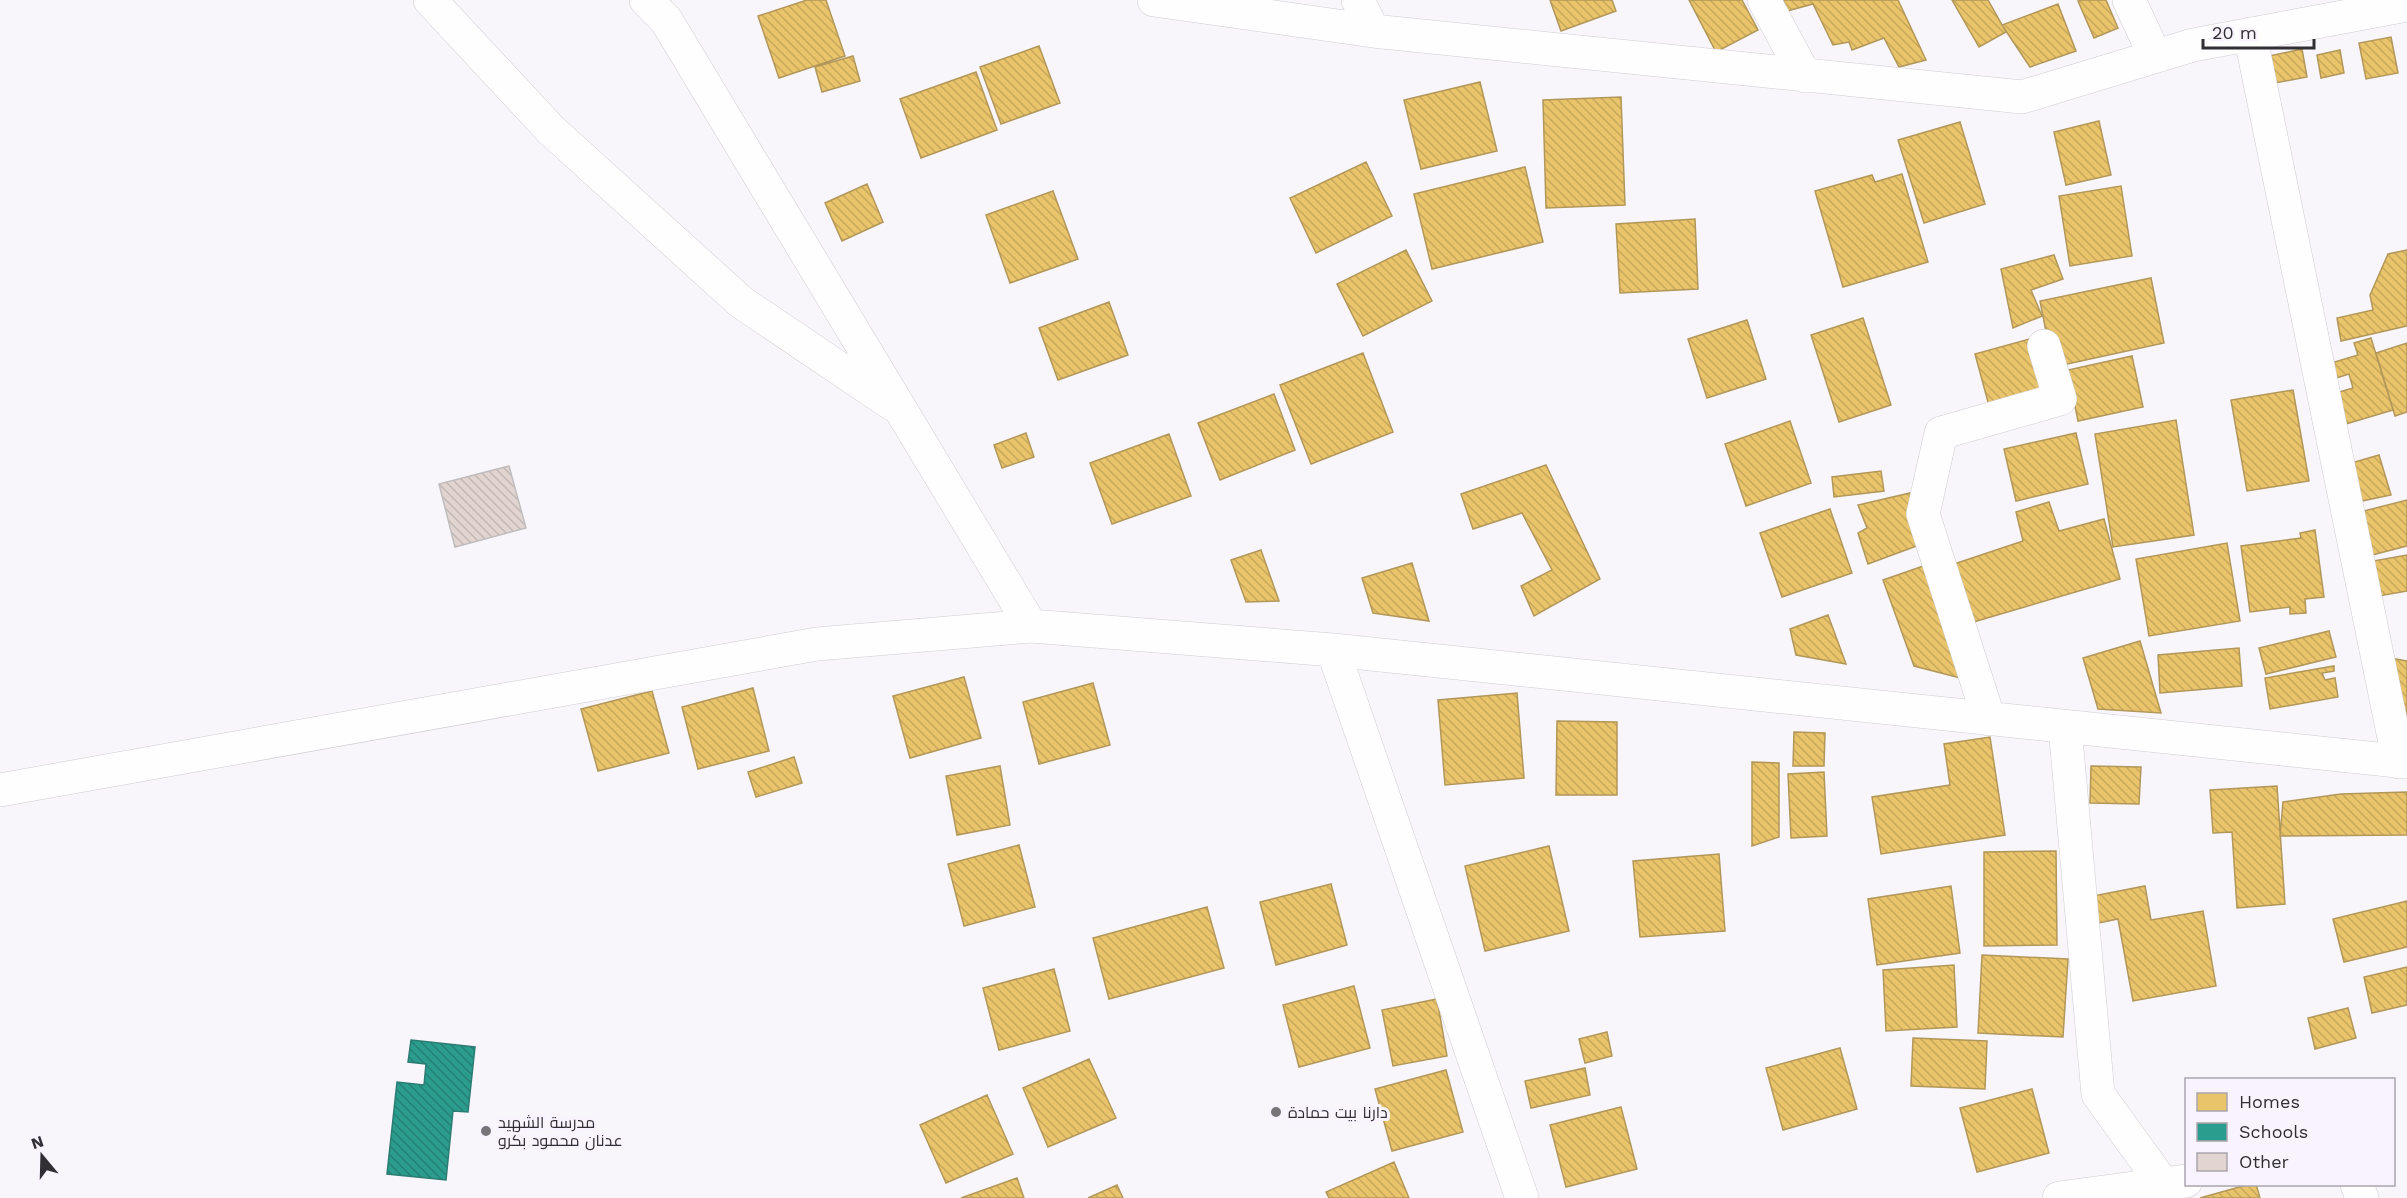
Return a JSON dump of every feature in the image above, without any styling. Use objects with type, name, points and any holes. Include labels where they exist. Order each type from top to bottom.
[{"type":"street","points":[[430,0],[550,130],[741,302],[901,410]]},
{"type":"street","points":[[646,0],[666,20],[1031,626]]},
{"type":"street","points":[[1154,0],[1373,31],[2022,97],[2193,45],[2407,5]]},
{"type":"street","points":[[1358,0],[1373,31]]},
{"type":"street","points":[[1764,0],[1805,76]]},
{"type":"street","points":[[2130,0],[2155,56]]},
{"type":"street","points":[[0,790],[817,644],[1031,626],[1333,650],[2403,762],[2250,34]]},
{"type":"street","points":[[1989,719],[1923,514],[1941,433],[2060,399],[2044,345]]},
{"type":"street","points":[[1333,650],[1522,1198]]},
{"type":"street","points":[[2065,728],[2098,1094],[2175,1182]]},
{"type":"street","points":[[2060,1198],[2175,1182]]},
{"type":"building: Homes","points":[[807,0],[826,0],[845,56],[779,78],[758,16]]},
{"type":"building: Homes","points":[[1550,0],[1612,0],[1616,11],[1561,31]]},
{"type":"building: Homes","points":[[1689,0],[1742,0],[1758,30],[1716,52]]},
{"type":"building: Homes","points":[[1783,0],[1898,0],[1926,60],[1899,67],[1884,38],[1852,50],[1849,42],[1833,45],[1813,4],[1787,11]]},
{"type":"building: Homes","points":[[1952,0],[1988,0],[2006,32],[1979,47]]},
{"type":"building: Homes","points":[[2106,0],[2118,28],[2094,38],[2078,1]]},
{"type":"building: Homes","points":[[2058,4],[2076,51],[2030,67],[2002,25]]},
{"type":"building: Homes","points":[[2391,37],[2398,73],[2366,79],[2359,43]]},
{"type":"building: Homes","points":[[1039,46],[1060,103],[1001,124],[980,67]]},
{"type":"building: Homes","points":[[2302,49],[2307,77],[2275,83],[2269,56]]},
{"type":"building: Homes","points":[[2340,50],[2344,73],[2321,78],[2317,55]]},
{"type":"building: Homes","points":[[853,56],[860,81],[822,92],[815,67]]},
{"type":"building: Homes","points":[[976,72],[997,130],[921,158],[900,99]]},
{"type":"building: Homes","points":[[1480,82],[1497,151],[1421,169],[1404,100]]},
{"type":"building: Homes","points":[[1621,97],[1625,205],[1546,208],[1543,100]]},
{"type":"building: Homes","points":[[2099,121],[2111,175],[2066,185],[2054,132]]},
{"type":"building: Homes","points":[[1960,122],[1985,204],[1924,223],[1898,140]]},
{"type":"building: Homes","points":[[1366,162],[1392,216],[1316,253],[1290,198]]},
{"type":"building: Homes","points":[[1525,167],[1543,242],[1432,269],[1414,194]]},
{"type":"building: Homes","points":[[1902,174],[1928,262],[1843,287],[1815,191],[1872,175],[1875,182]]},
{"type":"building: Homes","points":[[867,184],[883,222],[842,241],[825,203]]},
{"type":"building: Homes","points":[[2121,186],[2132,256],[2070,266],[2059,196]]},
{"type":"building: Homes","points":[[1053,191],[1078,259],[1010,283],[986,215]]},
{"type":"building: Homes","points":[[1695,219],[1698,289],[1620,293],[1616,224]]},
{"type":"building: Homes","points":[[1406,250],[1432,301],[1363,336],[1337,284]]},
{"type":"building: Homes","points":[[2407,250],[2407,326],[2341,341],[2337,318],[2373,310],[2370,295],[2388,254]]},
{"type":"building: Homes","points":[[2054,255],[2063,279],[2031,290],[2042,316],[2013,328],[2001,269]]},
{"type":"building: Homes","points":[[2151,278],[2164,343],[2053,367],[2040,301]]},
{"type":"building: Homes","points":[[1109,302],[1128,355],[1058,380],[1039,328]]},
{"type":"building: Homes","points":[[1863,318],[1891,405],[1839,422],[1811,335]]},
{"type":"building: Homes","points":[[1747,320],[1766,379],[1707,398],[1688,339]]},
{"type":"building: Homes","points":[[2037,337],[2053,396],[1991,413],[1975,354]]},
{"type":"building: Homes","points":[[2371,338],[2393,410],[2339,426],[2329,395],[2353,388],[2349,374],[2333,379],[2328,364],[2358,355],[2354,343]]},
{"type":"building: Homes","points":[[2407,343],[2407,412],[2395,416],[2376,353]]},
{"type":"building: Homes","points":[[1363,353],[1393,432],[1311,464],[1280,385]]},
{"type":"building: Homes","points":[[2132,356],[2143,407],[2078,421],[2068,370]]},
{"type":"building: Homes","points":[[2293,390],[2309,481],[2247,491],[2231,400]]},
{"type":"building: Homes","points":[[1274,394],[1295,450],[1220,480],[1198,423]]},
{"type":"building: Homes","points":[[2176,420],[2194,535],[2113,547],[2095,434]]},
{"type":"building: Homes","points":[[1790,421],[1811,483],[1746,506],[1725,444]]},
{"type":"building: Homes","points":[[1026,433],[1034,457],[1002,468],[994,445]]},
{"type":"building: Homes","points":[[2076,433],[2088,484],[2016,501],[2004,449]]},
{"type":"building: Homes","points":[[1169,434],[1191,496],[1112,524],[1090,463]]},
{"type":"building: Homes","points":[[2379,455],[2391,495],[2357,502],[2348,464]]},
{"type":"building: Homes","points":[[1546,465],[1600,579],[1534,616],[1521,586],[1552,570],[1522,513],[1473,529],[1461,494]]},
{"type":"building: Homes","points":[[1881,471],[1884,491],[1834,497],[1832,477]]},
{"type":"building: Homes","points":[[1910,493],[1922,544],[1868,564],[1858,533],[1867,528],[1858,505]]},
{"type":"building: Homes","points":[[2407,500],[2407,546],[2372,555],[2360,512]]},
{"type":"building: Homes","points":[[2049,502],[2059,531],[2104,519],[2120,579],[1970,623],[1951,565],[2023,541],[2016,512]]},
{"type":"building: Homes","points":[[1830,509],[1852,573],[1782,597],[1760,533]]},
{"type":"building: Homes","points":[[2315,530],[2324,597],[2305,599],[2306,613],[2290,614],[2290,607],[2250,612],[2241,546],[2301,538],[2300,533]]},
{"type":"building: Homes","points":[[2227,543],[2240,621],[2149,636],[2136,559]]},
{"type":"building: Homes","points":[[1261,550],[1279,601],[1246,602],[1231,560]]},
{"type":"building: Homes","points":[[2407,555],[2407,591],[2379,596],[2373,561]]},
{"type":"building: Homes","points":[[1412,563],[1429,621],[1373,613],[1362,578]]},
{"type":"building: Homes","points":[[1929,564],[1964,679],[1914,666],[1883,580]]},
{"type":"building: Homes","points":[[1828,615],[1846,664],[1796,655],[1790,629]]},
{"type":"building: Homes","points":[[2329,631],[2336,657],[2266,674],[2259,648]]},
{"type":"building: Homes","points":[[2140,641],[2161,713],[2098,709],[2083,658]]},
{"type":"building: Homes","points":[[2239,648],[2242,686],[2160,693],[2158,655]]},
{"type":"building: Homes","points":[[2385,657],[2407,661],[2407,723]]},
{"type":"building: Homes","points":[[2334,666],[2334,671],[2322,673],[2325,680],[2335,678],[2338,697],[2270,709],[2265,678]]},
{"type":"building: Homes","points":[[964,677],[981,738],[910,758],[893,696]]},
{"type":"building: Homes","points":[[1093,683],[1110,745],[1039,764],[1023,702]]},
{"type":"building: Homes","points":[[753,688],[769,751],[698,769],[682,707]]},
{"type":"building: Homes","points":[[652,691],[669,753],[598,771],[581,709]]},
{"type":"building: Homes","points":[[1517,693],[1524,778],[1445,785],[1438,700]]},
{"type":"building: Homes","points":[[1557,721],[1617,722],[1617,795],[1556,795]]},
{"type":"building: Homes","points":[[1794,732],[1825,733],[1824,766],[1793,766]]},
{"type":"building: Homes","points":[[1990,737],[2005,835],[1881,854],[1872,797],[1950,785],[1944,744]]},
{"type":"building: Homes","points":[[794,757],[802,783],[756,797],[748,772]]},
{"type":"building: Homes","points":[[1752,762],[1779,763],[1779,837],[1752,846]]},
{"type":"building: Homes","points":[[1000,766],[1010,825],[957,835],[946,776]]},
{"type":"building: Homes","points":[[2091,766],[2141,767],[2139,804],[2090,803]]},
{"type":"building: Homes","points":[[1824,772],[1827,836],[1791,838],[1788,774]]},
{"type":"building: Homes","points":[[2277,786],[2285,904],[2237,908],[2232,832],[2213,833],[2210,790]]},
{"type":"building: Homes","points":[[2407,792],[2407,835],[2280,836],[2283,802],[2341,794]]},
{"type":"building: Homes","points":[[1019,845],[1035,907],[964,926],[948,864]]},
{"type":"building: Homes","points":[[1549,846],[1569,931],[1485,951],[1465,866]]},
{"type":"building: Homes","points":[[2056,851],[2057,945],[1984,946],[1984,852]]},
{"type":"building: Homes","points":[[1719,854],[1725,931],[1640,937],[1633,861]]},
{"type":"building: Homes","points":[[1331,884],[1347,945],[1276,965],[1260,902]]},
{"type":"building: Homes","points":[[1951,886],[1960,953],[1877,965],[1868,899]]},
{"type":"building: Homes","points":[[2145,886],[2151,920],[2203,911],[2216,986],[2133,1001],[2118,919],[2098,923],[2093,896]]},
{"type":"building: Homes","points":[[2407,901],[2407,947],[2344,962],[2333,919]]},
{"type":"building: Homes","points":[[1207,907],[1224,968],[1109,999],[1093,938]]},
{"type":"building: Homes","points":[[1982,955],[2068,959],[2063,1037],[1978,1033]]},
{"type":"building: Homes","points":[[1954,965],[1957,1027],[1886,1031],[1883,970]]},
{"type":"building: Homes","points":[[2407,967],[2407,1005],[2372,1013],[2364,977]]},
{"type":"building: Homes","points":[[1054,969],[1070,1031],[999,1050],[983,988]]},
{"type":"building: Homes","points":[[1354,986],[1370,1048],[1299,1067],[1283,1005]]},
{"type":"building: Homes","points":[[1437,999],[1447,1056],[1393,1066],[1382,1010]]},
{"type":"building: Homes","points":[[2348,1008],[2356,1038],[2315,1049],[2308,1018]]},
{"type":"building: Homes","points":[[1607,1032],[1612,1056],[1585,1063],[1579,1039]]},
{"type":"building: Homes","points":[[1913,1038],[1987,1041],[1985,1089],[1911,1086]]},
{"type":"building: Homes","points":[[1840,1048],[1857,1109],[1783,1130],[1766,1068]]},
{"type":"building: Homes","points":[[1089,1059],[1116,1118],[1048,1147],[1023,1088]]},
{"type":"building: Homes","points":[[1585,1068],[1590,1095],[1531,1108],[1525,1081]]},
{"type":"building: Homes","points":[[1446,1070],[1463,1132],[1392,1151],[1375,1089]]},
{"type":"building: Homes","points":[[2032,1089],[2049,1153],[1977,1172],[1960,1108]]},
{"type":"building: Homes","points":[[987,1095],[1013,1154],[946,1183],[920,1125]]},
{"type":"building: Homes","points":[[1621,1107],[1637,1169],[1566,1187],[1550,1125]]},
{"type":"building: Homes","points":[[1394,1162],[1409,1198],[1329,1198],[1326,1192]]},
{"type":"building: Homes","points":[[1017,1178],[1024,1198],[961,1198]]},
{"type":"building: Homes","points":[[1117,1185],[1123,1198],[1088,1198]]},
{"type":"building: Homes","points":[[2243,1186],[2257,1186],[2260,1198],[2200,1198]]},
{"type":"building: Schools","points":[[411,1040],[475,1047],[468,1112],[453,1111],[446,1180],[387,1174],[397,1082],[424,1085],[426,1064],[408,1062]]},
{"type":"building: Other","points":[[509,466],[526,528],[455,547],[439,484]]},
{"type":"place","name":"دارنا بيت حمادة","points":[[1276,1112]]},
{"type":"place","name":"مدرسة الشهيد عدنان محمود بكرو","points":[[486,1131]]}]
